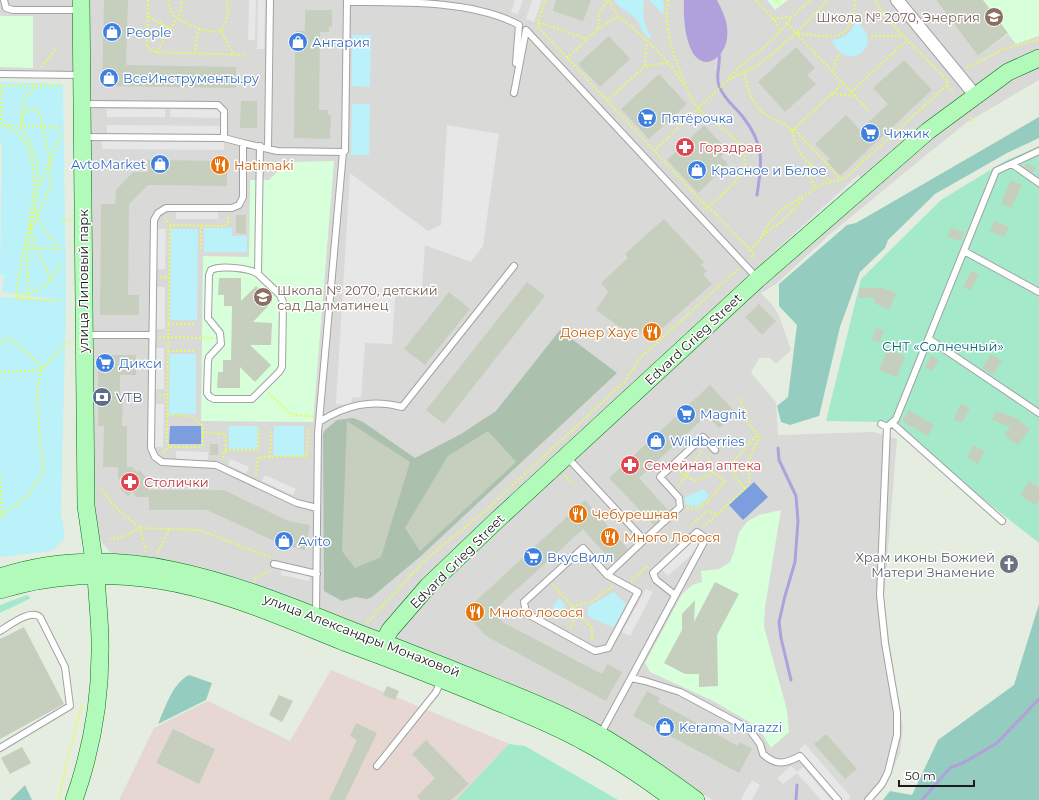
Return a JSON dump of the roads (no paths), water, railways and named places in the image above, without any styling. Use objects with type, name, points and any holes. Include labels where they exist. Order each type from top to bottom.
[{"type":"street","points":[[897,0],[975,95]]},
{"type":"street","name":"улица Липовый парк","points":[[74,800],[86,765],[95,728],[99,696],[100,652],[95,568],[86,506],[83,335],[81,5]]},
{"type":"street","name":"Edvard Grieg Street","points":[[379,648],[428,586],[758,279],[911,145],[975,95],[1008,72],[1039,58]]},
{"type":"street","name":"улица Александры Монаховой","points":[[0,577],[45,566],[95,568],[159,567],[186,573],[255,593],[316,617],[441,679],[515,709],[582,740],[674,800]]},
{"type":"street","name":"улица Александры Монаховой","points":[[0,590],[95,568],[208,591],[379,648],[533,703],[600,736],[651,768],[696,800]]},
{"type":"lane","points":[[4,0],[5,5],[9,9],[81,5]]},
{"type":"lane","points":[[268,148],[270,0]]},
{"type":"lane","points":[[316,617],[319,422],[343,152],[346,147],[347,1],[478,3],[519,25],[514,93],[526,30],[758,279]]},
{"type":"lane","points":[[0,74],[82,75]]},
{"type":"lane","points":[[82,104],[218,105],[224,112],[224,138]]},
{"type":"lane","points":[[82,137],[224,138],[279,152],[343,152]]},
{"type":"lane","points":[[243,143],[243,197],[239,205],[228,208],[166,208],[156,215],[153,222],[151,448],[153,454],[159,461],[166,464],[206,464],[220,467],[294,502],[317,508]]},
{"type":"lane","points":[[258,274],[245,269],[215,268],[209,272],[208,318],[220,333],[221,344],[208,360],[207,393],[214,399],[247,400],[255,396],[282,367],[283,305],[280,295],[258,274],[260,146]]},
{"type":"lane","points":[[887,425],[896,420],[996,171],[1039,151]]},
{"type":"lane","points":[[1012,164],[1039,183]]},
{"type":"lane","points":[[964,251],[1039,292]]},
{"type":"lane","points":[[319,422],[340,411],[363,404],[377,402],[402,407],[514,266]]},
{"type":"lane","points":[[83,335],[152,336]]},
{"type":"lane","points":[[929,339],[1039,413]]},
{"type":"lane","points":[[887,425],[1002,521]]},
{"type":"lane","points":[[868,800],[882,784],[888,772],[897,735],[897,713],[885,643],[880,595],[887,425]]},
{"type":"lane","points":[[607,575],[679,505],[679,498],[660,477],[703,437],[715,450]]},
{"type":"lane","points":[[566,456],[644,540]]},
{"type":"lane","points":[[600,736],[675,596],[706,538],[697,532],[653,572],[656,580],[675,596]]},
{"type":"lane","points":[[583,548],[607,575],[638,592],[608,648],[595,651],[526,613],[524,602],[583,548]]},
{"type":"lane","points":[[274,564],[316,574]]},
{"type":"lane","points":[[0,631],[30,615],[37,614],[40,617],[65,667],[70,706],[0,748]]},
{"type":"lane","points":[[631,678],[680,692],[749,729],[760,744],[763,754],[775,763],[787,763],[800,756],[838,800]]},
{"type":"lane","points":[[377,766],[436,692],[441,679]]},
{"type":"waterway","points":[[719,53],[718,82],[721,91],[750,127],[758,146],[761,164],[757,195]]},
{"type":"waterway","points":[[778,448],[779,460],[796,496],[798,521],[795,562],[779,622],[781,638],[791,680]]},
{"type":"waterway","points":[[922,800],[950,768],[965,762],[997,743],[1039,699]]},
{"type":"waterway","points":[[796,800],[797,785]]},
{"type":"place","name":"Школа № 2070, Энергия","points":[[994,17]]},
{"type":"place","name":"People","points":[[112,32]]},
{"type":"place","name":"Ангария","points":[[298,42]]},
{"type":"place","name":"ВсеИнструменты.ру","points":[[109,78]]},
{"type":"place","name":"Пятёрочка","points":[[647,118]]},
{"type":"place","name":"Чижик","points":[[870,133]]},
{"type":"place","name":"Горздрав","points":[[685,147]]},
{"type":"place","name":"AvtoMarket","points":[[160,164]]},
{"type":"place","name":"Hatimaki","points":[[220,165]]},
{"type":"place","name":"Красное и Белое","points":[[697,170]]},
{"type":"place","name":"Школа № 2070, детский сад Далматинец","points":[[263,297]]},
{"type":"place","name":"Донер Хаус","points":[[652,332]]},
{"type":"place","name":"Дикси","points":[[105,363]]},
{"type":"place","name":"VTB","points":[[102,397]]},
{"type":"place","name":"Magnit","points":[[686,414]]},
{"type":"place","name":"Wildberries","points":[[656,441]]},
{"type":"place","name":"Семейная аптека","points":[[630,465]]},
{"type":"place","name":"Столички","points":[[130,482]]},
{"type":"place","name":"Чебурешная","points":[[578,514]]},
{"type":"place","name":"Много Лосося","points":[[610,537]]},
{"type":"place","name":"Avito","points":[[284,541]]},
{"type":"place","name":"ВкусВилл","points":[[533,557]]},
{"type":"place","name":"Храм иконы Божией Матери Знамение","points":[[1009,564]]},
{"type":"place","name":"Много лосося","points":[[475,612]]},
{"type":"place","name":"Kerama Marazzi","points":[[665,727]]},
{"type":"park label","name":"СНТ «Солнечный»","points":[[943,346]]}]
